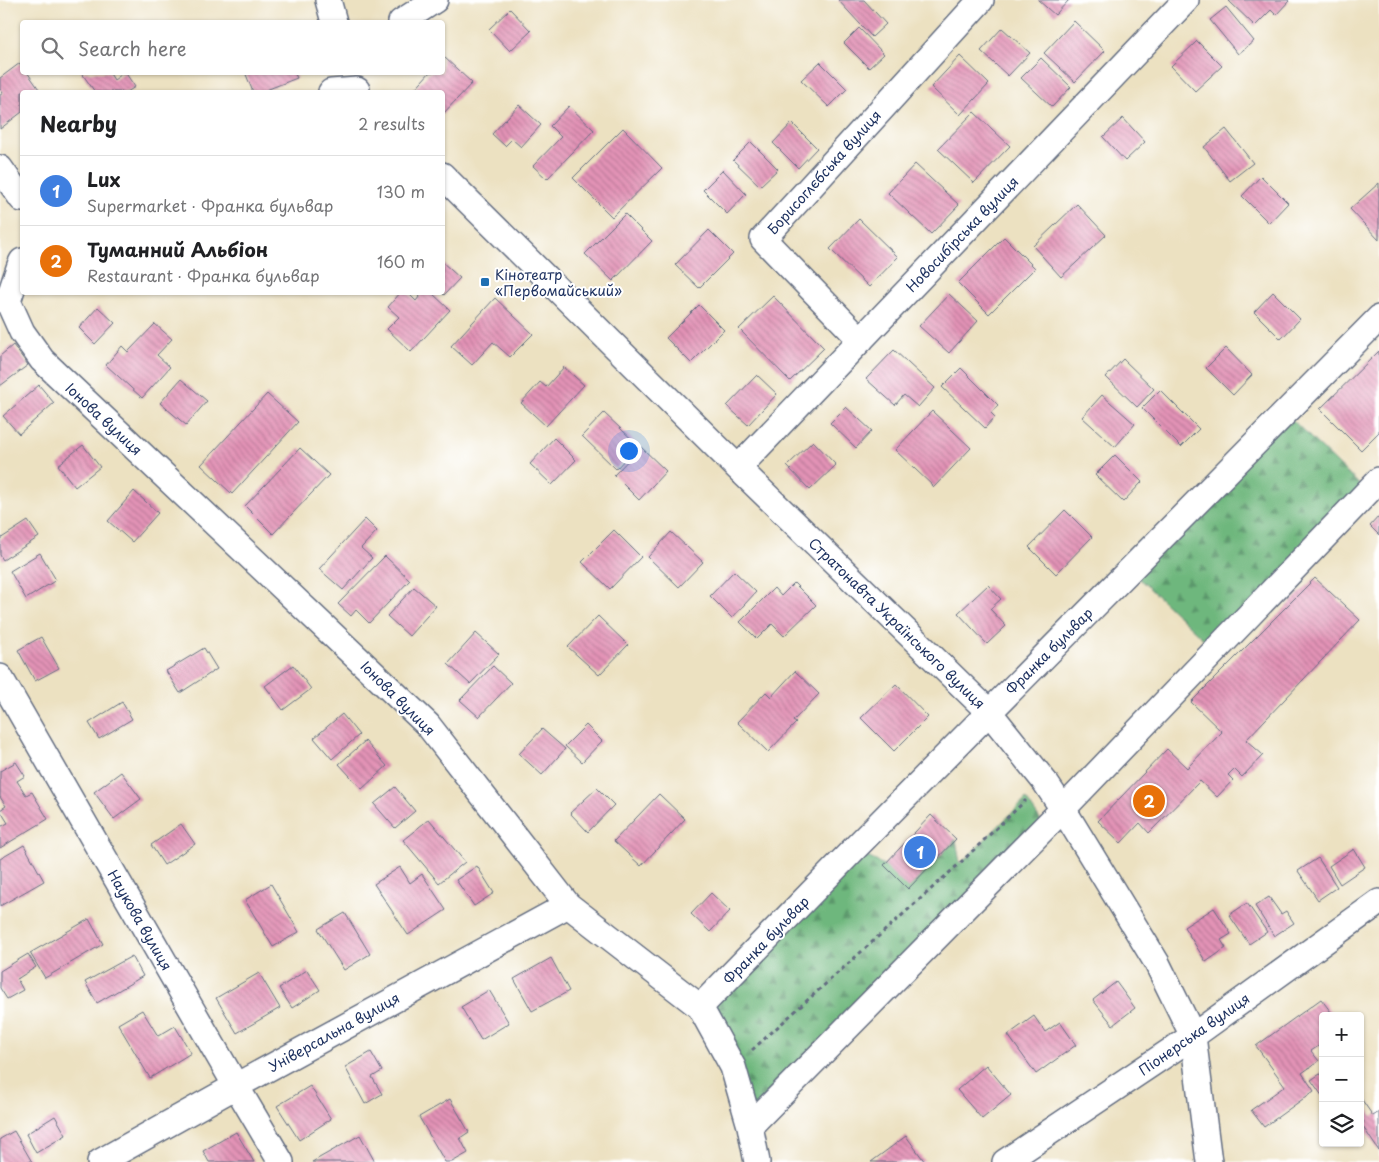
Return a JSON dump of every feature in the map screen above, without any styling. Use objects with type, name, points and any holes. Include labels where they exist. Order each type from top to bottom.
[{"type":"street","points":[[328,0],[333,20]]},
{"type":"street","points":[[404,20],[435,0]]},
{"type":"street","name":"Борисоглєбська вулиця","points":[[861,340],[762,239],[981,0]]},
{"type":"street","name":"Новосибірська вулиця","points":[[738,468],[1186,0]]},
{"type":"street","points":[[338,90],[355,85]]},
{"type":"street","points":[[0,168],[20,196]]},
{"type":"street","name":"Стратонавта Українського вулиця","points":[[445,178],[738,468],[989,712],[1045,782],[1064,809],[1156,963],[1193,1036],[1209,1162]]},
{"type":"street","name":"Іонова вулиця","points":[[20,265],[8,301],[22,332],[42,360],[428,725],[568,905],[700,1007],[732,1067],[750,1126],[756,1162]]},
{"type":"street","name":"Франка бульвар","points":[[700,1007],[1379,318]]},
{"type":"street","points":[[750,1126],[1064,809],[1379,480]]},
{"type":"street","name":"Наукова вулиця","points":[[0,677],[236,1086],[282,1162]]},
{"type":"street","name":"Піонерська вулиця","points":[[1006,1162],[1193,1036],[1379,902]]},
{"type":"street","name":"Універсальна вулиця","points":[[100,1162],[568,905]]},
{"type":"path","points":[[732,1067],[959,864],[1045,782]]},
{"type":"green space","points":[[1285,413],[1367,492],[1215,650],[1130,570]]},
{"type":"green space","points":[[1026,799],[1045,827],[750,1126],[700,1007],[853,850],[884,865],[908,889],[956,839],[960,864]]},
{"type":"building","points":[[838,0],[864,0],[886,24],[872,37]]},
{"type":"building","points":[[1038,0],[1069,0],[1055,15]]},
{"type":"building","points":[[1229,1],[1289,1],[1276,15],[1271,10],[1255,26]]},
{"type":"building","points":[[1226,7],[1254,41],[1238,54],[1210,20]]},
{"type":"building","points":[[510,9],[531,31],[510,51],[489,29]]},
{"type":"building","points":[[1074,21],[1105,51],[1075,82],[1044,53]]},
{"type":"building","points":[[859,28],[884,54],[869,68],[844,43]]},
{"type":"building","points":[[1002,28],[1030,53],[1008,76],[981,51]]},
{"type":"building","points":[[1197,41],[1222,66],[1195,91],[1171,66]]},
{"type":"building","points":[[960,56],[989,84],[960,115],[931,87]]},
{"type":"building","points":[[445,58],[472,83],[445,112],[445,90],[414,90],[427,75],[445,75]]},
{"type":"building","points":[[1041,58],[1071,87],[1052,107],[1021,78]]},
{"type":"building","points":[[820,62],[847,89],[829,107],[801,80]]},
{"type":"building","points":[[20,63],[20,75],[29,75],[40,90],[20,90],[20,114],[0,129],[0,95],[3,93],[0,89],[0,78]]},
{"type":"building","points":[[83,75],[111,75],[114,80],[121,75],[127,75],[135,87],[130,90],[94,90]]},
{"type":"building","points":[[246,75],[296,75],[297,78],[266,90],[252,90]]},
{"type":"building","points":[[519,105],[541,125],[521,147],[512,139],[505,146],[492,134]]},
{"type":"building","points":[[569,106],[594,130],[547,179],[533,166],[561,137],[550,126]]},
{"type":"building","points":[[974,112],[1010,146],[974,183],[938,149]]},
{"type":"building","points":[[1123,118],[1145,142],[1125,161],[1103,137]]},
{"type":"building","points":[[792,123],[817,148],[798,168],[773,143]]},
{"type":"building","points":[[623,128],[662,168],[612,217],[573,178]]},
{"type":"building","points":[[1226,129],[1253,163],[1230,181],[1204,147]]},
{"type":"building","points":[[751,142],[778,169],[760,186],[733,160]]},
{"type":"building","points":[[915,164],[959,205],[931,234],[888,193]]},
{"type":"building","points":[[723,170],[746,194],[727,214],[703,190]]},
{"type":"building","points":[[1261,176],[1288,203],[1269,223],[1242,196]]},
{"type":"building","points":[[1379,183],[1379,240],[1350,209]]},
{"type":"building","points":[[1077,204],[1106,235],[1061,277],[1033,246]]},
{"type":"building","points":[[625,214],[652,241],[613,281],[585,254]]},
{"type":"building","points":[[859,219],[898,257],[869,287],[830,249]]},
{"type":"building","points":[[709,230],[733,254],[699,288],[675,265]]},
{"type":"building","points":[[1004,237],[1035,268],[989,314],[958,283]]},
{"type":"building","points":[[445,265],[460,278],[445,294]]},
{"type":"building","points":[[1273,292],[1300,319],[1281,339],[1254,312]]},
{"type":"building","points":[[949,294],[978,321],[949,353],[919,326]]},
{"type":"building","points":[[398,295],[410,295],[416,301],[421,295],[434,295],[450,310],[411,352],[387,329],[399,317],[388,307]]},
{"type":"building","points":[[773,296],[824,348],[790,381],[739,329]]},
{"type":"building","points":[[495,298],[533,334],[510,357],[493,342],[472,365],[451,346]]},
{"type":"building","points":[[699,305],[724,330],[691,363],[666,338]]},
{"type":"building","points":[[98,307],[115,323],[95,344],[79,328]]},
{"type":"building","points":[[155,324],[172,339],[157,355],[170,367],[142,398],[106,365],[122,346],[128,352]]},
{"type":"building","points":[[13,345],[28,365],[0,386],[0,356]]},
{"type":"building","points":[[1226,348],[1252,375],[1233,395],[1206,368]]},
{"type":"building","points":[[894,350],[935,388],[918,407],[904,395],[895,405],[866,379]]},
{"type":"building","points":[[1379,351],[1379,432],[1361,450],[1320,409]]},
{"type":"building","points":[[1123,359],[1154,389],[1137,407],[1106,377]]},
{"type":"building","points":[[564,367],[584,385],[546,426],[521,403],[540,382],[546,387]]},
{"type":"building","points":[[961,368],[998,405],[991,413],[995,417],[985,428],[942,387]]},
{"type":"building","points":[[757,375],[777,394],[748,425],[727,406]]},
{"type":"building","points":[[181,379],[207,401],[186,425],[160,403]]},
{"type":"building","points":[[39,385],[54,403],[19,434],[3,416]]},
{"type":"building","points":[[1160,390],[1199,429],[1181,447],[1142,408]]},
{"type":"building","points":[[267,394],[298,422],[232,494],[201,465]]},
{"type":"building","points":[[1102,395],[1135,424],[1115,447],[1082,417]]},
{"type":"building","points":[[846,407],[872,431],[856,448],[830,423]]},
{"type":"building","points":[[932,411],[971,448],[934,487],[895,450]]},
{"type":"building","points":[[604,413],[638,445],[616,469],[582,436]]},
{"type":"building","points":[[554,438],[576,460],[552,485],[530,464]]},
{"type":"building","points":[[813,441],[836,465],[810,490],[787,466]]},
{"type":"building","points":[[83,445],[100,467],[75,487],[58,465]]},
{"type":"building","points":[[641,447],[666,471],[639,500],[614,475]]},
{"type":"building","points":[[300,448],[329,475],[273,534],[245,506]]},
{"type":"building","points":[[1115,455],[1142,482],[1123,502],[1095,475]]},
{"type":"building","points":[[134,491],[158,513],[132,542],[108,521]]},
{"type":"building","points":[[1065,510],[1092,537],[1056,574],[1029,547]]},
{"type":"building","points":[[1379,516],[1379,535],[1370,526]]},
{"type":"building","points":[[365,519],[377,531],[361,548],[372,558],[343,590],[319,569]]},
{"type":"building","points":[[28,521],[39,537],[3,560],[0,555],[0,539]]},
{"type":"building","points":[[614,530],[641,557],[610,589],[582,562]]},
{"type":"building","points":[[671,532],[703,562],[679,587],[648,557]]},
{"type":"building","points":[[40,553],[56,580],[26,599],[10,571]]},
{"type":"building","points":[[385,556],[410,580],[369,623],[356,610],[351,616],[338,604]]},
{"type":"building","points":[[734,571],[756,592],[732,618],[710,596]]},
{"type":"building","points":[[1315,578],[1360,620],[1246,740],[1263,755],[1242,777],[1234,769],[1228,775],[1233,780],[1217,797],[1200,781],[1149,833],[1140,823],[1121,843],[1098,821],[1167,749],[1187,768],[1222,732],[1191,702]]},
{"type":"building","points":[[794,583],[816,605],[784,636],[772,624],[757,639],[740,622],[774,588],[781,596]]},
{"type":"building","points":[[988,585],[1001,599],[990,609],[1006,626],[987,644],[958,613]]},
{"type":"building","points":[[414,587],[436,606],[409,636],[387,616]]},
{"type":"building","points":[[598,616],[628,645],[599,675],[568,647]]},
{"type":"building","points":[[476,633],[499,654],[470,684],[448,664]]},
{"type":"building","points":[[41,637],[59,668],[35,681],[18,650]]},
{"type":"building","points":[[204,648],[217,669],[180,693],[166,671]]},
{"type":"building","points":[[293,665],[311,689],[283,710],[265,686]]},
{"type":"building","points":[[493,666],[511,683],[479,717],[460,700]]},
{"type":"building","points":[[795,671],[819,694],[793,721],[796,723],[768,752],[737,722],[766,692],[771,697]]},
{"type":"building","points":[[896,684],[928,717],[894,751],[861,718]]},
{"type":"building","points":[[122,702],[132,719],[99,739],[89,723]]},
{"type":"building","points":[[342,714],[359,735],[332,759],[314,738]]},
{"type":"building","points":[[586,725],[602,741],[582,762],[565,746]]},
{"type":"building","points":[[542,729],[565,749],[542,775],[519,754]]},
{"type":"building","points":[[365,741],[387,766],[362,789],[339,764]]},
{"type":"building","points":[[16,762],[25,776],[17,781],[26,795],[32,792],[48,819],[0,848],[0,827],[8,823],[0,810],[6,806],[0,797],[0,771]]},
{"type":"building","points":[[121,772],[141,799],[114,819],[94,792]]},
{"type":"building","points":[[395,787],[415,811],[395,828],[374,804]]},
{"type":"building","points":[[597,788],[614,805],[588,832],[570,813]]},
{"type":"building","points":[[659,794],[685,819],[641,866],[614,841]]},
{"type":"building","points":[[931,815],[956,839],[908,889],[884,865]]},
{"type":"building","points":[[429,819],[465,862],[439,883],[403,840]]},
{"type":"building","points":[[181,824],[195,844],[164,865],[151,845]]},
{"type":"building","points":[[24,845],[44,881],[0,906],[0,859]]},
{"type":"building","points":[[1354,849],[1365,867],[1340,884],[1329,866]]},
{"type":"building","points":[[1318,858],[1337,887],[1318,900],[1298,871]]},
{"type":"building","points":[[477,866],[494,893],[474,906],[456,880]]},
{"type":"building","points":[[400,867],[410,883],[422,874],[446,910],[408,935],[374,884]]},
{"type":"building","points":[[271,884],[299,932],[273,947],[245,900]]},
{"type":"building","points":[[711,893],[730,911],[710,932],[691,914]]},
{"type":"building","points":[[1269,897],[1281,914],[1286,911],[1294,923],[1274,936],[1255,906]]},
{"type":"building","points":[[1247,903],[1267,932],[1249,944],[1229,915]]},
{"type":"building","points":[[1214,908],[1231,934],[1221,940],[1226,948],[1206,962],[1184,927]]},
{"type":"building","points":[[345,913],[370,954],[344,970],[318,929]]},
{"type":"building","points":[[89,919],[103,944],[45,978],[30,953]]},
{"type":"building","points":[[28,954],[36,967],[17,979],[23,990],[7,999],[0,988],[0,971]]},
{"type":"building","points":[[132,956],[143,976],[97,1003],[85,982]]},
{"type":"building","points":[[551,958],[569,991],[532,1011],[514,979]]},
{"type":"building","points":[[307,970],[320,990],[292,1008],[279,988]]},
{"type":"building","points":[[259,973],[280,1008],[237,1033],[216,998]]},
{"type":"building","points":[[1116,982],[1135,1008],[1113,1025],[1093,1000]]},
{"type":"building","points":[[489,990],[509,1023],[481,1040],[461,1007]]},
{"type":"building","points":[[1321,999],[1331,1012],[1319,1012],[1319,1046],[1311,1051],[1319,1061],[1302,1073],[1314,1091],[1264,1127],[1251,1110],[1285,1086],[1256,1046]]},
{"type":"building","points":[[142,1010],[158,1036],[175,1026],[191,1053],[150,1078],[118,1024]]},
{"type":"building","points":[[1034,1016],[1045,1032],[1060,1022],[1076,1045],[1036,1074],[1008,1035]]},
{"type":"building","points":[[371,1052],[382,1071],[372,1077],[382,1094],[365,1104],[345,1067]]},
{"type":"building","points":[[986,1065],[1011,1095],[982,1119],[957,1090]]},
{"type":"building","points":[[1319,1075],[1319,1091],[1311,1080]]},
{"type":"building","points":[[310,1086],[331,1119],[299,1140],[277,1106]]},
{"type":"building","points":[[450,1099],[469,1132],[460,1138],[468,1153],[452,1162],[445,1162],[419,1117]]},
{"type":"building","points":[[1364,1103],[1373,1116],[1379,1112],[1379,1151],[1364,1128]]},
{"type":"building","points":[[55,1116],[66,1135],[36,1153],[26,1134]]},
{"type":"building","points":[[14,1131],[32,1162],[0,1162],[0,1139]]},
{"type":"building","points":[[236,1132],[254,1162],[209,1162],[203,1151]]},
{"type":"building","points":[[360,1135],[375,1162],[312,1162]]},
{"type":"building","points":[[906,1136],[925,1162],[871,1162]]},
{"type":"place","name":"Кінотеатр «Первомайський»","points":[[485,282]]},
{"type":"place","name":"Туманний Альбіон","points":[[1149,801]]},
{"type":"place","name":"Lux","points":[[920,852]]}]
